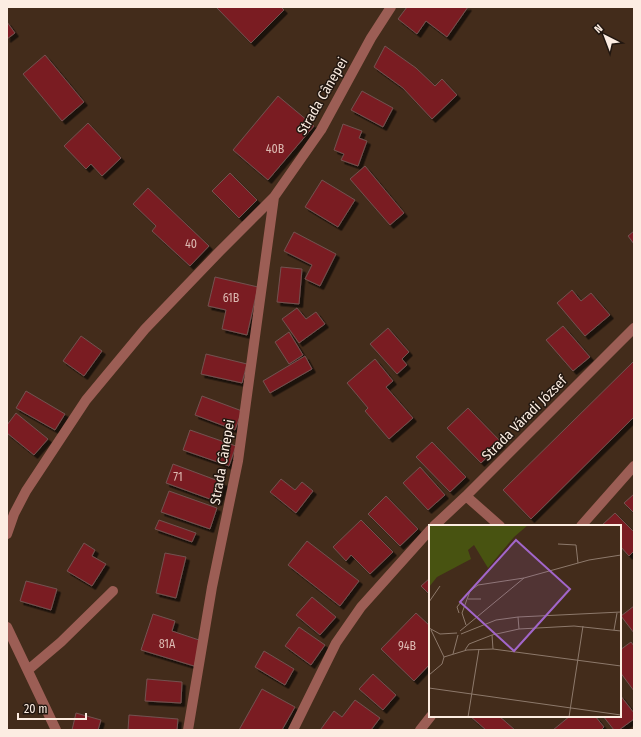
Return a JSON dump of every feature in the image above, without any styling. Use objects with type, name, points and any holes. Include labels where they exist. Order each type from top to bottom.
[{"type":"street","name":"Strada Cânepei","points":[[7,534],[14,514],[26,491],[86,400],[145,329],[274,197],[321,130],[370,38],[391,7]]},
{"type":"street","name":"Strada Cânepei","points":[[188,730],[212,587],[238,461],[274,197]]},
{"type":"street","name":"Strada Váradi József","points":[[435,525],[634,328]]},
{"type":"street","points":[[582,525],[634,466]]},
{"type":"street","points":[[466,496],[499,525]]},
{"type":"street","points":[[293,730],[336,643],[361,607],[429,531]]},
{"type":"street","points":[[28,670],[61,642],[112,591]]},
{"type":"street","points":[[7,627],[56,730]]},
{"type":"street","points":[[420,730],[430,717]]},
{"type":"building","points":[[216,7],[281,7],[284,10],[251,43]]},
{"type":"building","points":[[407,7],[468,7],[447,37],[426,21],[417,34],[398,19]]},
{"type":"building","points":[[7,22],[15,33],[7,39]]},
{"type":"building","points":[[385,46],[416,68],[435,86],[442,79],[457,95],[432,119],[403,88],[374,67]]},
{"type":"building","points":[[45,55],[84,102],[62,121],[23,74]]},
{"type":"building","points":[[362,91],[393,108],[383,127],[351,110]]},
{"type":"building","points":[[278,96],[314,126],[268,180],[233,150]]},
{"type":"building","points":[[88,123],[121,158],[102,176],[91,164],[86,169],[64,146]]},
{"type":"building","points":[[343,124],[362,131],[359,138],[367,141],[358,166],[341,160],[344,154],[334,150]]},
{"type":"building","points":[[365,166],[404,213],[390,225],[350,179]]},
{"type":"building","points":[[230,173],[257,200],[239,218],[212,191]]},
{"type":"building","points":[[322,180],[355,200],[338,227],[305,207]]},
{"type":"building","points":[[148,188],[209,246],[190,266],[152,231],[156,226],[133,204]]},
{"type":"building","points":[[634,231],[634,244],[628,236]]},
{"type":"building","points":[[294,232],[336,254],[320,286],[305,279],[312,265],[284,251]]},
{"type":"building","points":[[281,267],[302,269],[299,304],[277,302]]},
{"type":"building","points":[[215,277],[258,287],[247,335],[222,329],[226,310],[208,306]]},
{"type":"building","points":[[572,290],[581,301],[591,293],[610,315],[585,336],[557,303]]},
{"type":"building","points":[[297,308],[306,319],[316,312],[325,324],[299,343],[282,319]]},
{"type":"building","points":[[563,326],[590,357],[573,371],[546,340]]},
{"type":"building","points":[[388,328],[409,352],[402,359],[407,365],[397,374],[370,344]]},
{"type":"building","points":[[289,332],[303,355],[289,364],[275,342]]},
{"type":"building","points":[[81,336],[102,351],[84,376],[63,361]]},
{"type":"building","points":[[206,354],[247,364],[242,383],[201,374]]},
{"type":"building","points":[[305,356],[312,369],[270,393],[263,381]]},
{"type":"building","points":[[375,359],[393,381],[386,387],[413,418],[389,439],[365,411],[368,408],[347,383]]},
{"type":"building","points":[[634,361],[634,417],[531,519],[503,490]]},
{"type":"building","points":[[26,391],[65,414],[55,430],[16,408]]},
{"type":"building","points":[[202,396],[242,411],[235,430],[195,415]]},
{"type":"building","points":[[468,408],[502,443],[481,463],[447,428]]},
{"type":"building","points":[[16,413],[48,439],[34,455],[7,433],[7,425]]},
{"type":"building","points":[[190,430],[236,446],[229,466],[183,450]]},
{"type":"building","points":[[432,442],[466,477],[450,492],[416,457]]},
{"type":"building","points":[[173,464],[224,483],[218,502],[166,483]]},
{"type":"building","points":[[420,467],[445,495],[428,510],[403,483]]},
{"type":"building","points":[[281,479],[295,490],[302,482],[313,491],[296,513],[270,492]]},
{"type":"building","points":[[169,491],[217,508],[210,529],[161,512]]},
{"type":"building","points":[[634,494],[634,513],[624,503]]},
{"type":"building","points":[[386,496],[418,529],[400,546],[368,514]]},
{"type":"building","points":[[615,513],[634,532],[634,551],[629,556],[621,547],[621,525],[602,525]]},
{"type":"building","points":[[159,520],[196,533],[192,542],[155,529]]},
{"type":"building","points":[[361,520],[393,552],[370,574],[351,555],[346,561],[333,547]]},
{"type":"building","points":[[307,541],[359,581],[340,606],[288,565]]},
{"type":"building","points":[[84,543],[95,550],[92,556],[106,564],[92,586],[67,571]]},
{"type":"building","points":[[165,553],[186,557],[176,598],[156,593]]},
{"type":"building","points":[[429,579],[429,594],[421,586]]},
{"type":"building","points":[[26,581],[57,589],[51,610],[20,601]]},
{"type":"building","points":[[312,597],[336,617],[320,635],[296,615]]},
{"type":"building","points":[[634,606],[634,633],[621,616]]},
{"type":"building","points":[[416,613],[429,625],[429,665],[414,681],[381,649]]},
{"type":"building","points":[[153,614],[175,621],[172,631],[202,641],[194,666],[141,650]]},
{"type":"building","points":[[299,627],[325,645],[311,665],[285,646]]},
{"type":"building","points":[[631,642],[634,646],[634,691],[621,673],[621,649]]},
{"type":"building","points":[[264,651],[294,669],[285,685],[255,667]]},
{"type":"building","points":[[373,674],[396,695],[383,710],[359,689]]},
{"type":"building","points":[[147,679],[182,682],[181,703],[145,701]]},
{"type":"building","points":[[262,689],[295,707],[282,730],[239,730]]},
{"type":"building","points":[[621,696],[634,713],[634,719],[619,730],[614,730],[604,717],[621,717]]},
{"type":"building","points":[[355,700],[380,718],[371,730],[321,729],[334,711],[342,717]]},
{"type":"building","points":[[76,713],[101,720],[98,730],[72,730]]},
{"type":"building","points":[[129,715],[178,719],[177,730],[128,730]]},
{"type":"building","points":[[471,717],[500,717],[515,730],[486,730]]},
{"type":"building","points":[[569,717],[596,717],[604,727],[601,730],[553,730]]}]
